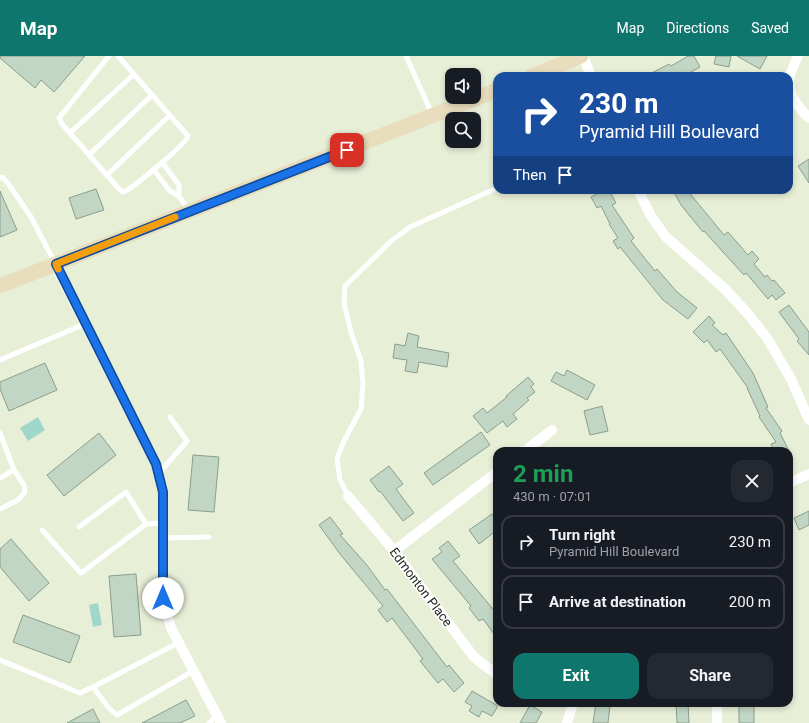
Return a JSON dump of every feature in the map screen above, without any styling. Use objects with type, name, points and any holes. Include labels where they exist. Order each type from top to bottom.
[{"type":"main road","points":[[542,72],[582,56]]},
{"type":"main road","points":[[0,286],[493,92]]},
{"type":"street","points":[[582,56],[589,72]]},
{"type":"street","points":[[792,72],[798,56]]},
{"type":"street","points":[[793,100],[809,118]]},
{"type":"street","points":[[640,194],[651,216],[665,236],[725,289],[767,338],[791,379],[809,420]]},
{"type":"street","points":[[56,264],[156,464],[163,492],[163,598],[171,628],[219,720]]},
{"type":"street","points":[[529,447],[552,430]]},
{"type":"street","points":[[793,481],[809,474]]},
{"type":"street","points":[[394,551],[493,475]]},
{"type":"street","name":"Edmonton Place","points":[[348,496],[394,551],[474,657],[493,672]]},
{"type":"street","points":[[567,723],[572,707]]},
{"type":"street","points":[[717,707],[717,723]]},
{"type":"lane","points":[[109,56],[59,116],[60,121],[88,155],[123,192],[130,189],[154,170],[184,142],[188,136],[118,56]]},
{"type":"lane","points":[[406,56],[433,116]]},
{"type":"lane","points":[[70,133],[134,74]]},
{"type":"lane","points":[[88,155],[152,95]]},
{"type":"lane","points":[[107,175],[170,116]]},
{"type":"lane","points":[[162,162],[179,185],[179,196]]},
{"type":"lane","points":[[154,170],[170,191],[179,196],[189,212]]},
{"type":"lane","points":[[1,176],[7,182],[31,217],[56,264]]},
{"type":"lane","points":[[348,496],[340,480],[338,459],[342,443],[361,409],[363,383],[361,361],[351,332],[344,303],[346,286],[390,242],[410,227],[493,190]]},
{"type":"lane","points":[[0,360],[85,324]]},
{"type":"lane","points":[[158,474],[187,441],[170,417]]},
{"type":"lane","points":[[0,433],[2,444],[14,470],[24,485],[25,492],[18,500],[0,509]]},
{"type":"lane","points":[[0,478],[14,470]]},
{"type":"lane","points":[[79,528],[126,492],[146,524]]},
{"type":"lane","points":[[42,530],[81,573],[146,524],[162,523]]},
{"type":"lane","points":[[162,538],[209,537]]},
{"type":"lane","points":[[0,660],[80,693],[178,643]]},
{"type":"lane","points":[[93,687],[108,707],[117,715],[194,672]]},
{"type":"lane","points":[[209,723],[219,720]]},
{"type":"water","points":[[38,417],[45,430],[28,441],[20,428]]},
{"type":"water","points":[[98,603],[102,625],[93,627],[89,605]]},
{"type":"building","points":[[0,56],[85,56],[54,92],[41,80],[35,88],[0,58]]},
{"type":"building","points":[[688,56],[694,56],[700,67],[691,72],[654,72],[669,64],[671,66]]},
{"type":"building","points":[[716,56],[731,56],[729,67],[714,64]]},
{"type":"building","points":[[737,56],[767,56],[760,69]]},
{"type":"building","points":[[809,159],[809,183],[798,166]]},
{"type":"building","points":[[96,189],[104,210],[76,219],[69,198]]},
{"type":"building","points":[[0,191],[17,230],[0,237]]},
{"type":"building","points":[[597,194],[611,194],[616,203],[612,205],[634,238],[631,241],[655,271],[657,269],[677,292],[697,308],[688,319],[663,300],[620,247],[618,249],[613,241],[618,238],[609,224],[601,206],[597,208],[591,197]]},
{"type":"building","points":[[675,194],[690,194],[724,235],[728,232],[748,255],[752,251],[759,259],[754,264],[765,277],[767,275],[772,281],[774,280],[785,293],[776,300],[772,295],[768,299],[746,273],[744,275],[704,231],[703,232],[681,205]]},
{"type":"building","points":[[789,305],[809,332],[809,355],[797,341],[799,339],[779,312]]},
{"type":"building","points":[[709,316],[715,323],[712,325],[723,335],[726,333],[753,373],[768,407],[766,408],[782,431],[780,433],[787,447],[772,447],[771,444],[776,442],[759,417],[760,416],[748,388],[720,349],[716,352],[707,340],[704,343],[693,332]]},
{"type":"building","points":[[408,333],[419,336],[417,347],[449,353],[447,367],[419,362],[417,373],[405,371],[407,360],[393,358],[395,344],[405,346]]},
{"type":"building","points":[[45,363],[57,390],[9,411],[0,389],[0,382]]},
{"type":"building","points":[[567,370],[595,385],[587,400],[551,381],[556,372],[564,376]]},
{"type":"building","points":[[528,377],[534,384],[531,387],[535,392],[527,398],[529,400],[513,414],[517,419],[507,427],[503,421],[487,433],[473,416],[483,408],[487,413]]},
{"type":"building","points":[[602,406],[608,431],[590,435],[584,411]]},
{"type":"building","points":[[481,432],[490,445],[433,485],[424,473]]},
{"type":"building","points":[[99,433],[116,455],[64,496],[47,475]]},
{"type":"building","points":[[193,455],[219,457],[214,512],[188,510]]},
{"type":"building","points":[[389,466],[403,484],[396,489],[414,513],[403,521],[370,480]]},
{"type":"building","points":[[809,511],[809,525],[799,530],[794,518]]},
{"type":"building","points":[[492,514],[493,515],[493,533],[479,544],[469,530]]},
{"type":"building","points":[[330,517],[343,534],[340,535],[366,564],[385,590],[387,589],[447,667],[449,665],[464,683],[454,692],[443,679],[438,683],[420,661],[423,659],[392,618],[387,622],[378,610],[383,606],[340,554],[319,525]]},
{"type":"building","points":[[11,539],[49,583],[29,601],[0,567],[0,549]]},
{"type":"building","points":[[448,541],[460,556],[453,561],[493,609],[493,633],[483,619],[479,621],[469,608],[471,606],[432,559],[442,552],[439,548]]},
{"type":"building","points":[[136,574],[141,635],[114,637],[109,576]]},
{"type":"building","points":[[23,615],[80,636],[70,663],[13,642]]},
{"type":"building","points":[[472,691],[493,703],[493,707],[497,707],[492,716],[482,711],[479,717],[469,711],[472,706],[465,702]]},
{"type":"building","points":[[186,700],[195,716],[180,723],[142,723]]},
{"type":"building","points":[[529,707],[533,707],[542,712],[536,723],[520,723]]},
{"type":"building","points":[[595,707],[610,707],[608,723],[593,723]]},
{"type":"building","points":[[676,707],[688,707],[689,723],[677,723]]},
{"type":"building","points":[[739,707],[754,707],[754,723],[739,723]]},
{"type":"building","points":[[93,709],[100,723],[67,723]]},
{"type":"slow traffic","points":[[58,269],[56,264],[175,217]]},
{"type":"route","points":[[163,598],[163,492],[156,464],[56,264],[347,150]]}]
